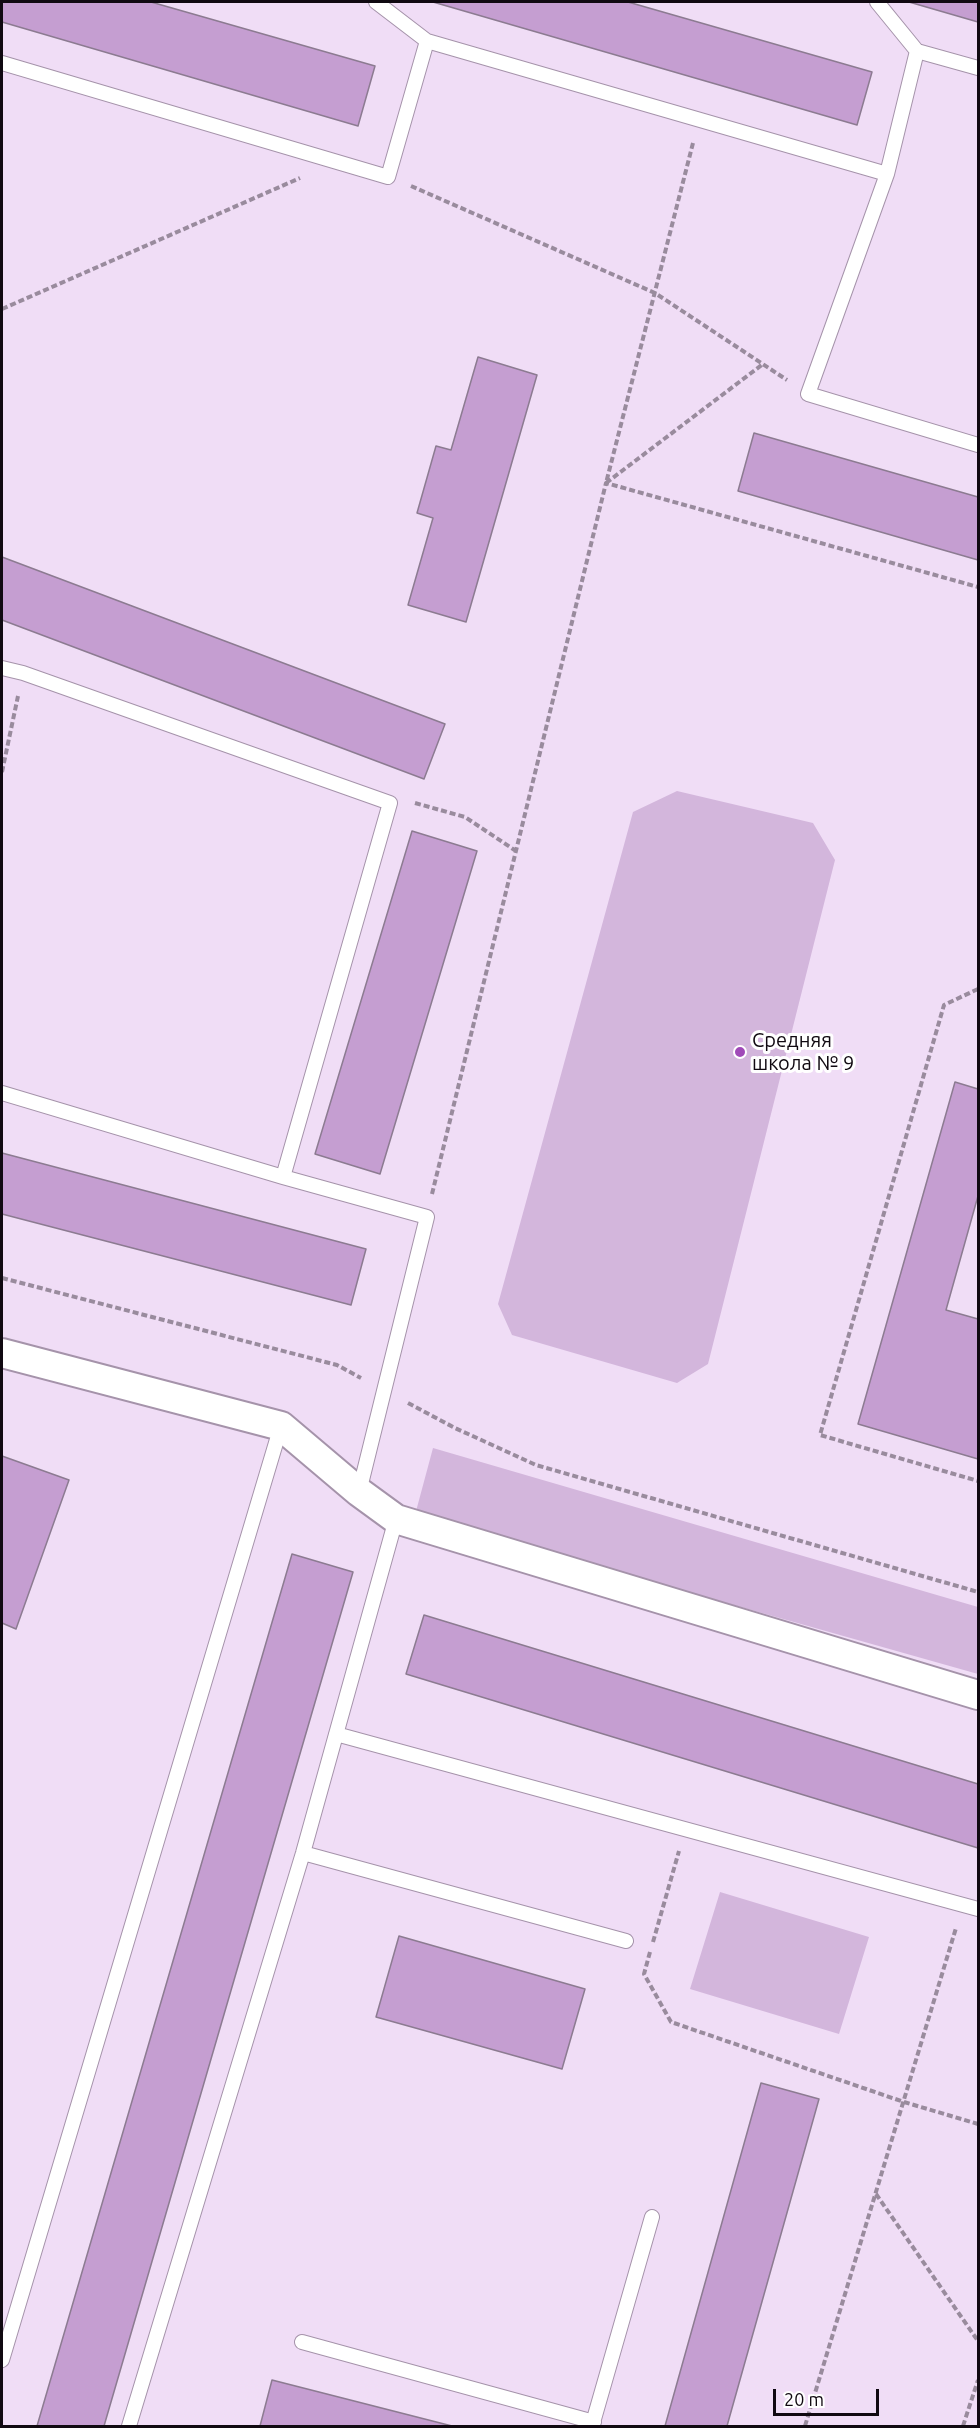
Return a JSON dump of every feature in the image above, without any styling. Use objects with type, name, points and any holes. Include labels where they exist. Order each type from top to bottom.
[{"type":"street","points":[[2,1353],[282,1426],[359,1492],[396,1519],[978,1695]]},
{"type":"lane","points":[[376,2],[427,41],[887,174]]},
{"type":"lane","points":[[877,2],[916,51],[978,68]]},
{"type":"lane","points":[[2,63],[388,177],[427,41]]},
{"type":"lane","points":[[916,51],[887,174],[808,394],[978,445]]},
{"type":"lane","points":[[2,668],[23,673],[390,803],[283,1177]]},
{"type":"lane","points":[[2,1093],[283,1177],[427,1217],[359,1492]]},
{"type":"lane","points":[[2,2360],[282,1426]]},
{"type":"lane","points":[[129,2427],[303,1853],[396,1519]]},
{"type":"lane","points":[[336,1734],[978,1910]]},
{"type":"lane","points":[[303,1853],[626,1941]]},
{"type":"lane","points":[[302,2342],[593,2424],[652,2217]]},
{"type":"path","points":[[427,1217],[606,483],[699,120]]},
{"type":"path","points":[[2,309],[338,161]]},
{"type":"path","points":[[388,177],[655,293],[808,394]]},
{"type":"path","points":[[606,483],[763,364]]},
{"type":"path","points":[[606,483],[978,587]]},
{"type":"path","points":[[2,772],[23,673]]},
{"type":"path","points":[[390,803],[422,803],[465,817],[516,851]]},
{"type":"path","points":[[978,989],[944,1005],[820,1435],[978,1481]]},
{"type":"path","points":[[2,1278],[337,1365],[455,1428],[536,1465],[978,1592]]},
{"type":"path","points":[[685,1829],[644,1974],[671,2022],[904,2102],[978,2124]]},
{"type":"path","points":[[805,2427],[963,1905]]},
{"type":"path","points":[[876,2194],[978,2341]]},
{"type":"path","points":[[963,2427],[978,2380]]},
{"type":"shaded area","points":[[677,791],[813,823],[835,860],[708,1364],[677,1383],[512,1335],[498,1304],[633,812]]},
{"type":"shaded area","points":[[433,1448],[978,1607],[978,1674],[415,1515]]},
{"type":"shaded area","points":[[720,1892],[869,1937],[839,2034],[690,1989]]},
{"type":"building","points":[[2,2],[151,2],[375,66],[358,126],[2,22]]},
{"type":"building","points":[[433,2],[628,2],[872,72],[857,125]]},
{"type":"building","points":[[909,2],[978,2],[978,22]]},
{"type":"building","points":[[478,357],[537,375],[466,622],[408,605],[433,518],[417,513],[436,446],[451,450]]},
{"type":"building","points":[[754,433],[978,497],[978,560],[738,491]]},
{"type":"building","points":[[2,557],[445,724],[424,779],[2,620]]},
{"type":"building","points":[[412,831],[477,851],[380,1174],[315,1154]]},
{"type":"building","points":[[955,1082],[978,1089],[978,1196],[946,1310],[978,1319],[978,1459],[858,1424]]},
{"type":"building","points":[[2,1153],[366,1249],[351,1305],[2,1214]]},
{"type":"building","points":[[2,1456],[69,1480],[16,1629],[2,1623]]},
{"type":"building","points":[[292,1554],[353,1572],[104,2426],[37,2426]]},
{"type":"building","points":[[424,1615],[978,1784],[978,1848],[406,1674]]},
{"type":"building","points":[[399,1936],[585,1989],[562,2069],[376,2017]]},
{"type":"building","points":[[761,2083],[819,2099],[727,2426],[665,2426]]},
{"type":"building","points":[[272,2380],[452,2426],[260,2426]]},
{"type":"place","name":"Средняя школа № 9","points":[[740,1052]]}]
